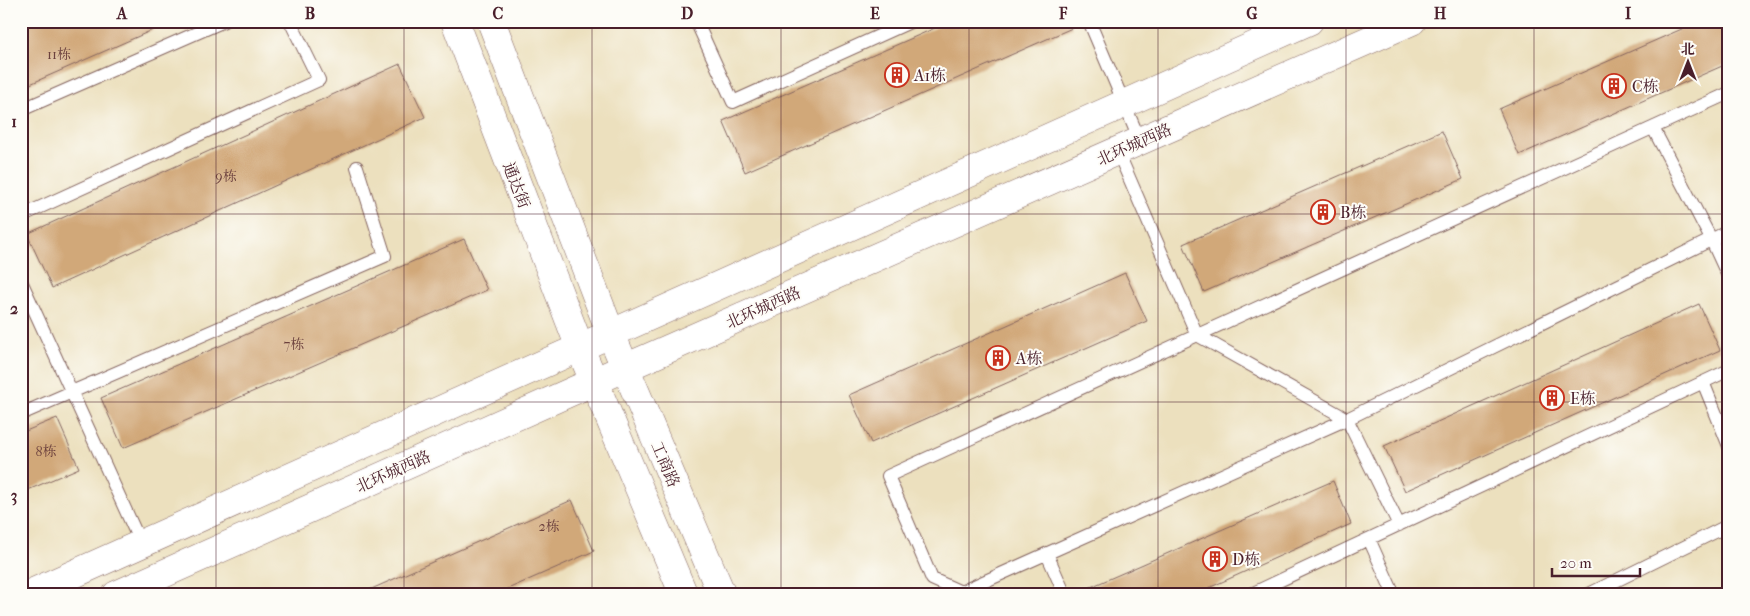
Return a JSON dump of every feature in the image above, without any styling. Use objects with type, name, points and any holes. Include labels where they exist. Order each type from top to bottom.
[{"type":"main road","name":"通达街","points":[[455,21],[580,348]]},
{"type":"main road","points":[[491,21],[611,334]]},
{"type":"main road","points":[[27,595],[1309,21]]},
{"type":"main road","name":"北环城西路","points":[[116,595],[151,588],[593,382],[1412,21]]},
{"type":"main road","name":"工商路","points":[[611,334],[722,595]]},
{"type":"main road","points":[[580,348],[684,595]]},
{"type":"lane","points":[[21,110],[224,21]]},
{"type":"lane","points":[[21,216],[319,80],[290,21]]},
{"type":"lane","points":[[696,21],[733,102],[912,21]]},
{"type":"lane","points":[[1089,21],[1124,104],[1129,146],[1196,335],[1347,420],[1399,525]]},
{"type":"lane","points":[[1729,93],[888,476],[932,579],[961,592],[1347,420],[1729,231]]},
{"type":"lane","points":[[1653,128],[1711,239],[1729,278]]},
{"type":"lane","points":[[21,414],[385,256],[356,167]]},
{"type":"lane","points":[[21,281],[141,544]]},
{"type":"lane","points":[[1249,595],[1729,370]]},
{"type":"lane","points":[[1703,382],[1729,446]]},
{"type":"lane","points":[[1587,595],[1729,526]]},
{"type":"lane","points":[[1369,539],[1394,595]]},
{"type":"lane","points":[[1047,554],[1065,595]]},
{"type":"building","points":[[21,21],[173,21],[21,88]]},
{"type":"building","name":"A1栋","points":[[951,21],[1069,21],[1072,28],[745,172],[723,121]]},
{"type":"building","name":"C栋","points":[[1700,21],[1729,21],[1729,63],[1519,155],[1499,109]]},
{"type":"building","points":[[400,64],[425,117],[52,288],[27,234]]},
{"type":"building","name":"B栋","points":[[1442,131],[1463,179],[1204,292],[1183,244]]},
{"type":"building","points":[[464,239],[487,290],[123,448],[101,398]]},
{"type":"building","name":"A栋","points":[[1125,273],[1147,321],[871,443],[849,395]]},
{"type":"building","name":"E栋","points":[[1699,304],[1720,350],[1405,491],[1384,446]]},
{"type":"building","points":[[57,418],[79,468],[21,493],[21,433]]},
{"type":"building","name":"D栋","points":[[1333,481],[1351,524],[1193,595],[1078,595],[1077,593]]},
{"type":"building","points":[[572,500],[594,551],[494,595],[358,595]]},
{"type":"place","name":"A1栋","points":[[897,75]]},
{"type":"place","name":"C栋","points":[[1614,86]]},
{"type":"place","name":"B栋","points":[[1323,212]]},
{"type":"place","name":"A栋","points":[[998,358]]},
{"type":"place","name":"E栋","points":[[1552,398]]},
{"type":"place","name":"D栋","points":[[1215,559]]}]
